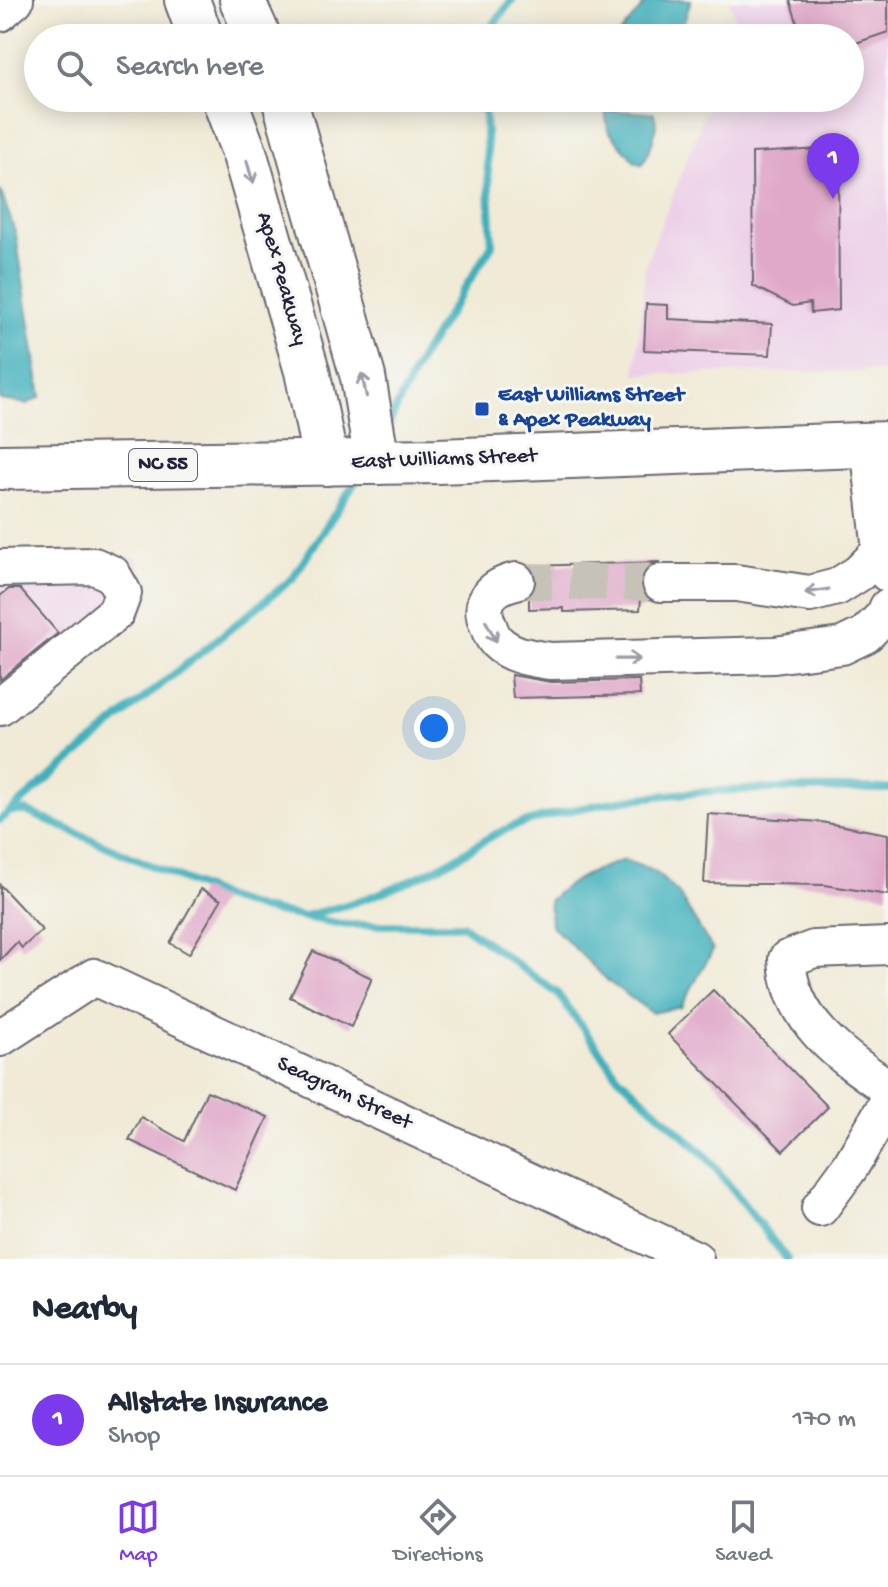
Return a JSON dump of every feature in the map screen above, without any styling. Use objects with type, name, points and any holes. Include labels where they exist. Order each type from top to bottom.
[{"type":"main road","points":[[187,0],[196,24]]},
{"type":"main road","points":[[242,0],[253,24]]},
{"type":"main road","name":"Apex Peakway","points":[[229,112],[245,155],[303,357],[326,463]]},
{"type":"main road","points":[[288,112],[363,377],[377,462]]},
{"type":"main road","name":"East Williams Street","points":[[0,467],[377,462],[879,444]]},
{"type":"street","points":[[0,13],[15,0]]},
{"type":"street","points":[[661,583],[736,583],[810,594],[837,587],[859,573],[884,565],[879,444]]},
{"type":"street","points":[[0,568],[94,566],[112,574],[123,593],[116,612],[0,707]]},
{"type":"street","points":[[516,581],[500,585],[491,592],[484,604],[484,616],[495,641],[519,656],[550,661],[774,655],[842,646],[865,635],[884,616],[888,607]]},
{"type":"street","points":[[888,946],[814,949],[787,959],[788,982],[809,1024],[864,1072],[888,1088]]},
{"type":"street","name":"Seagram Street","points":[[0,1038],[94,977],[695,1259]]},
{"type":"street","points":[[820,1208],[850,1167],[888,1102]]},
{"type":"shaded area","points":[[729,0],[888,0],[888,371],[635,374],[646,263],[705,112],[864,112],[864,24],[737,24]]},
{"type":"shaded area","points":[[137,557],[149,601],[0,734],[0,561]]},
{"type":"water","points":[[648,0],[691,0],[683,24],[628,24]]},
{"type":"water","points":[[605,112],[654,113],[655,133],[642,165],[634,161],[608,130]]},
{"type":"water","points":[[0,189],[16,235],[41,397],[27,404],[0,400]]},
{"type":"water","points":[[624,860],[654,871],[678,893],[713,950],[681,1007],[652,1013],[609,982],[551,925],[549,901],[557,893],[584,876]]},
{"type":"building","points":[[790,0],[888,0],[888,32],[864,40],[864,24],[798,24]]},
{"type":"building","points":[[838,148],[839,310],[811,313],[810,303],[793,306],[753,286],[752,153]]},
{"type":"building","points":[[646,304],[668,305],[668,319],[772,324],[770,355],[644,350]]},
{"type":"building","points":[[660,562],[650,565],[643,573],[640,610],[564,612],[564,608],[529,609],[529,597],[536,585],[536,575],[531,566]]},
{"type":"building","points":[[9,589],[20,589],[58,633],[0,680],[0,596]]},
{"type":"building","points":[[511,675],[551,682],[639,680],[640,695],[513,698]]},
{"type":"building","points":[[708,814],[821,822],[888,834],[888,895],[825,885],[704,883]]},
{"type":"building","points":[[0,885],[42,930],[22,948],[17,942],[0,960]]},
{"type":"building","points":[[201,889],[221,900],[189,954],[170,943]]},
{"type":"building","points":[[313,951],[372,978],[351,1027],[290,997]]},
{"type":"building","points":[[713,990],[828,1107],[783,1151],[668,1034]]},
{"type":"building","points":[[207,1091],[268,1117],[235,1190],[129,1140],[141,1117],[184,1141]]},
{"type":"waterway","points":[[494,24],[512,0]]},
{"type":"waterway","points":[[388,425],[420,359],[492,245],[485,112]]},
{"type":"waterway","points":[[0,820],[292,579],[360,475]]},
{"type":"waterway","points":[[308,915],[406,883],[520,824],[610,802],[702,792],[888,789]]},
{"type":"waterway","points":[[11,811],[26,811],[223,897],[261,909],[347,925],[462,925],[557,993],[618,1076],[707,1157],[787,1259]]},
{"type":"tunnel","points":[[516,581],[661,583]]},
{"type":"place","name":"Allstate Insurance","points":[[833,199]]},
{"type":"place","name":"East Williams Street & Apex Peakway","points":[[482,409]]}]
